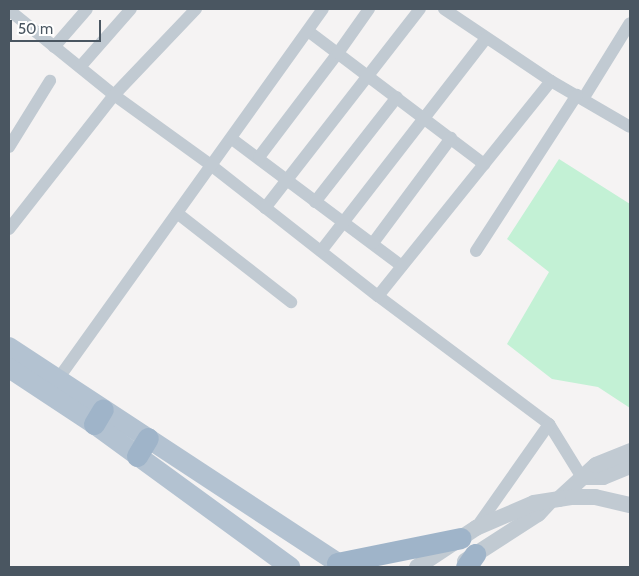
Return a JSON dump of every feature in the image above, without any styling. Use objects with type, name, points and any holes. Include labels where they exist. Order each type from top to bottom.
[{"type":"highway","points":[[341,565],[469,547]]},
{"type":"main road","points":[[9,346],[58,379],[98,417]]},
{"type":"main road","points":[[9,368],[98,417],[142,447],[341,565]]},
{"type":"main road","points":[[142,447],[290,567]]},
{"type":"street","points":[[54,47],[87,9]]},
{"type":"street","points":[[80,67],[131,9]]},
{"type":"street","points":[[9,229],[114,95],[196,9]]},
{"type":"street","points":[[58,379],[232,139],[323,9]]},
{"type":"street","points":[[259,157],[369,9]]},
{"type":"street","points":[[265,208],[420,9]]},
{"type":"street","points":[[444,9],[551,81],[630,127]]},
{"type":"street","points":[[9,10],[15,19],[54,47],[114,95],[212,166],[378,296],[549,424],[584,478]]},
{"type":"street","points":[[476,251],[630,23]]},
{"type":"street","points":[[308,31],[425,117],[484,164]]},
{"type":"street","points":[[321,251],[486,38]]},
{"type":"street","points":[[9,147],[50,81]]},
{"type":"street","points":[[378,296],[551,81]]},
{"type":"street","points":[[315,202],[397,97]]},
{"type":"street","points":[[373,243],[452,138]]},
{"type":"street","points":[[232,139],[259,157],[315,202],[402,266]]},
{"type":"street","points":[[177,214],[291,302]]},
{"type":"street","points":[[457,567],[549,424]]},
{"type":"street","points":[[417,567],[469,547],[538,514],[584,478],[596,465],[630,451]]},
{"type":"street","points":[[584,478],[603,477],[630,466]]},
{"type":"street","points":[[469,547],[534,503],[595,497],[630,505]]},
{"type":"green space","points":[[559,159],[630,204],[630,408],[598,387],[552,379],[507,344],[549,272],[507,239]]}]
